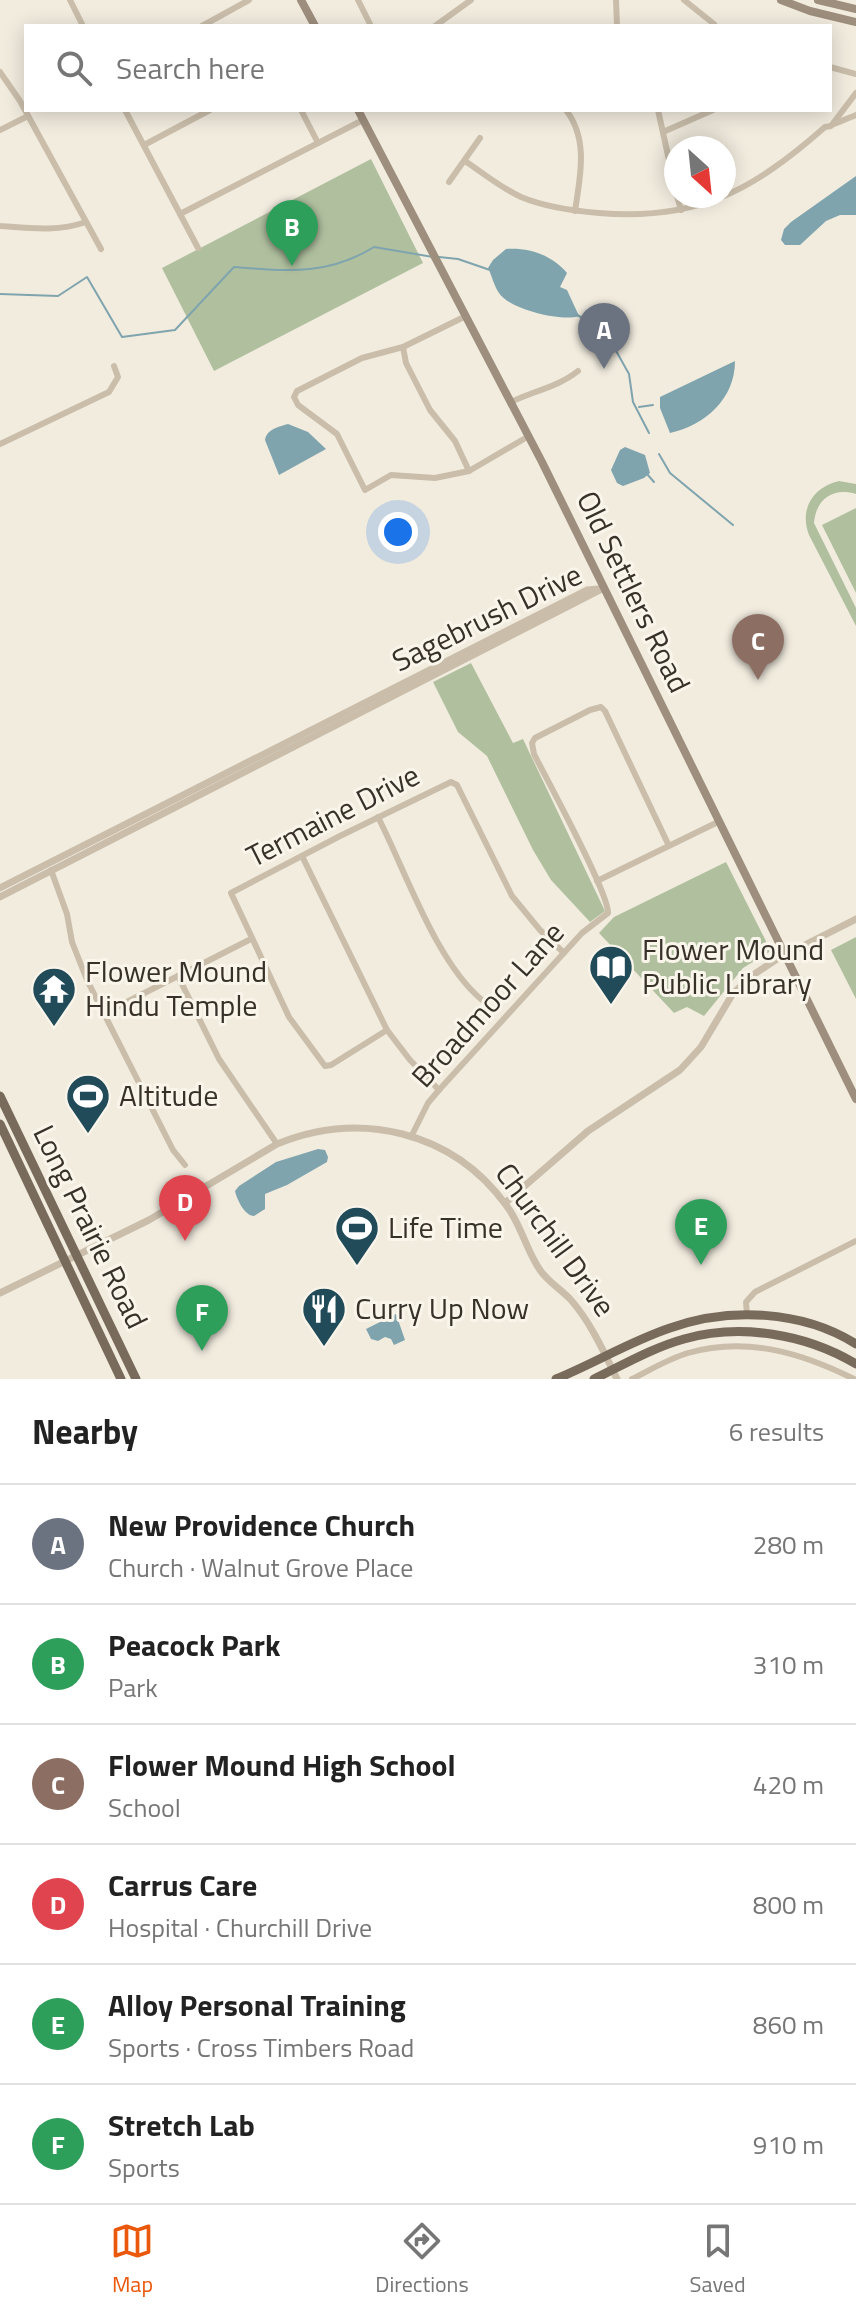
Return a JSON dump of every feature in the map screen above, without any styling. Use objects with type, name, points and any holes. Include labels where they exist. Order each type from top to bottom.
[{"type":"main road","points":[[301,0],[314,24]]},
{"type":"main road","points":[[781,0],[818,14],[856,22]]},
{"type":"main road","points":[[818,0],[856,9]]},
{"type":"main road","name":"Old Settlers Road","points":[[359,112],[529,436],[856,1099]]},
{"type":"main road","name":"Long Prairie Road","points":[[0,1096],[135,1377]]},
{"type":"main road","name":"Long Prairie Road","points":[[0,1124],[121,1379]]},
{"type":"main road","points":[[556,1379],[657,1333],[685,1323],[722,1316],[747,1315],[803,1322],[843,1336],[856,1344]]},
{"type":"main road","points":[[594,1379],[615,1375],[665,1345],[723,1332],[784,1335],[855,1362]]},
{"type":"main road","points":[[109,1351],[127,1373],[135,1377]]},
{"type":"street","points":[[70,0],[82,24]]},
{"type":"street","points":[[358,0],[370,24]]},
{"type":"street","points":[[438,24],[471,0]]},
{"type":"street","points":[[616,0],[617,24]]},
{"type":"street","points":[[684,0],[714,24]]},
{"type":"street","points":[[206,24],[250,1]]},
{"type":"street","points":[[832,68],[856,74]]},
{"type":"street","points":[[0,72],[24,110]]},
{"type":"street","points":[[831,126],[856,93]]},
{"type":"street","points":[[25,112],[101,249]]},
{"type":"street","points":[[126,112],[198,248]]},
{"type":"street","points":[[144,145],[206,112]]},
{"type":"street","points":[[302,112],[318,143]]},
{"type":"street","points":[[567,112],[579,135],[582,158],[575,211]]},
{"type":"street","points":[[658,112],[664,137]]},
{"type":"street","points":[[663,132],[708,112]]},
{"type":"street","points":[[465,161],[525,198],[575,211],[625,215],[681,210],[711,203],[757,180],[825,127],[856,115]]},
{"type":"street","points":[[0,130],[28,116]]},
{"type":"street","points":[[180,214],[363,120]]},
{"type":"street","points":[[449,182],[480,138]]},
{"type":"street","points":[[0,226],[70,228],[86,222]]},
{"type":"street","points":[[466,316],[403,347],[362,358],[297,391],[294,397],[298,405],[337,434],[365,490],[391,475],[435,478],[469,471],[529,436]]},
{"type":"street","points":[[403,347],[406,363],[430,410],[455,441],[469,471]]},
{"type":"street","points":[[0,444],[109,392],[118,377],[114,366]]},
{"type":"street","points":[[511,402],[533,391],[558,385],[578,371]]},
{"type":"street","name":"Sagebrush Drive","points":[[0,892],[587,590],[604,588]]},
{"type":"street","points":[[669,846],[601,707],[535,738],[532,743],[534,754],[597,881],[669,846],[720,821]]},
{"type":"street","name":"Termaine Drive","points":[[251,939],[231,893],[451,782],[457,785],[512,896],[564,953]]},
{"type":"street","points":[[378,817],[446,957],[470,990],[482,1000]]},
{"type":"street","points":[[302,856],[387,1030],[439,1090]]},
{"type":"street","points":[[49,867],[67,914],[76,955],[173,1150],[185,1165]]},
{"type":"street","name":"Sagebrush Drive","points":[[0,892],[11,882],[49,867]]},
{"type":"street","name":"Broadmoor Lane","points":[[412,1135],[428,1103],[439,1090],[564,953],[591,925],[608,913],[597,881]]},
{"type":"street","points":[[505,1203],[588,1131],[680,1070],[701,1047],[738,988],[759,970],[856,919]]},
{"type":"street","points":[[103,1014],[251,939],[289,1017],[325,1066],[387,1030]]},
{"type":"street","points":[[178,976],[219,1059],[277,1144]]},
{"type":"street","name":"Churchill Drive","points":[[0,1293],[149,1220],[277,1144],[296,1136],[340,1127],[391,1130],[437,1145],[468,1164],[505,1203],[540,1271],[575,1305],[590,1325],[615,1375]]},
{"type":"street","points":[[747,1315],[749,1296],[856,1241]]},
{"type":"street","points":[[632,1379],[685,1354],[738,1345],[819,1361],[854,1379]]},
{"type":"green space","points":[[371,159],[423,263],[214,371],[162,268]]},
{"type":"green space","points":[[839,481],[856,484],[856,494],[840,492],[827,497],[818,507],[814,523],[856,608],[856,626],[806,525],[810,500],[822,488]]},
{"type":"green space","points":[[856,508],[856,593],[822,525]]},
{"type":"green space","points":[[471,663],[513,743],[523,739],[605,911],[590,922],[551,880],[487,756],[458,732],[433,682]]},
{"type":"green space","points":[[726,862],[771,951],[743,968],[704,1016],[687,1007],[674,1013],[599,933],[614,917]]},
{"type":"green space","points":[[856,937],[856,999],[831,950]]},
{"type":"water","points":[[856,176],[856,215],[840,215],[826,221],[800,245],[785,245],[781,240],[784,229],[791,222]]},
{"type":"water","points":[[506,249],[523,249],[539,254],[561,267],[567,273],[560,287],[567,290],[579,316],[536,313],[505,299],[497,290],[488,268]]},
{"type":"water","points":[[735,361],[730,387],[716,408],[695,424],[670,433],[660,408],[660,397]]},
{"type":"water","points":[[288,424],[308,432],[326,449],[279,475],[265,440],[271,431]]},
{"type":"water","points":[[625,447],[645,455],[650,473],[623,486],[617,483],[611,470],[620,450]]},
{"type":"water","points":[[318,1149],[325,1150],[327,1162],[265,1194],[265,1209],[254,1216],[245,1210],[235,1191],[239,1186],[276,1162]]},
{"type":"water","points":[[396,1314],[405,1340],[394,1345],[391,1339],[385,1337],[378,1341],[371,1339],[366,1329]]},
{"type":"waterway","points":[[0,294],[58,296],[87,277],[122,337],[175,330],[234,267],[289,270],[323,267],[340,263],[374,247],[433,257]]},
{"type":"waterway","points":[[439,257],[458,259],[490,270]]},
{"type":"waterway","points":[[577,315],[596,325],[610,340],[629,374],[633,402],[649,433]]},
{"type":"waterway","points":[[639,407],[653,405]]},
{"type":"waterway","points":[[659,454],[670,473],[733,525]]},
{"type":"waterway","points":[[647,474],[654,482]]},
{"type":"place","name":"Peacock Park","points":[[292,266]]},
{"type":"place","name":"New Providence Church","points":[[604,369]]},
{"type":"place","name":"Flower Mound High School","points":[[758,680]]},
{"type":"place","name":"Flower Mound Public Library","points":[[611,1006]]},
{"type":"place","name":"Flower Mound Hindu Temple","points":[[54,1028]]},
{"type":"place","name":"Altitude","points":[[88,1135]]},
{"type":"place","name":"Carrus Care","points":[[185,1241]]},
{"type":"place","name":"Alloy Personal Training","points":[[701,1265]]},
{"type":"place","name":"Life Time","points":[[357,1267]]},
{"type":"place","name":"Curry Up Now","points":[[324,1348]]},
{"type":"place","name":"Stretch Lab","points":[[202,1351]]}]
